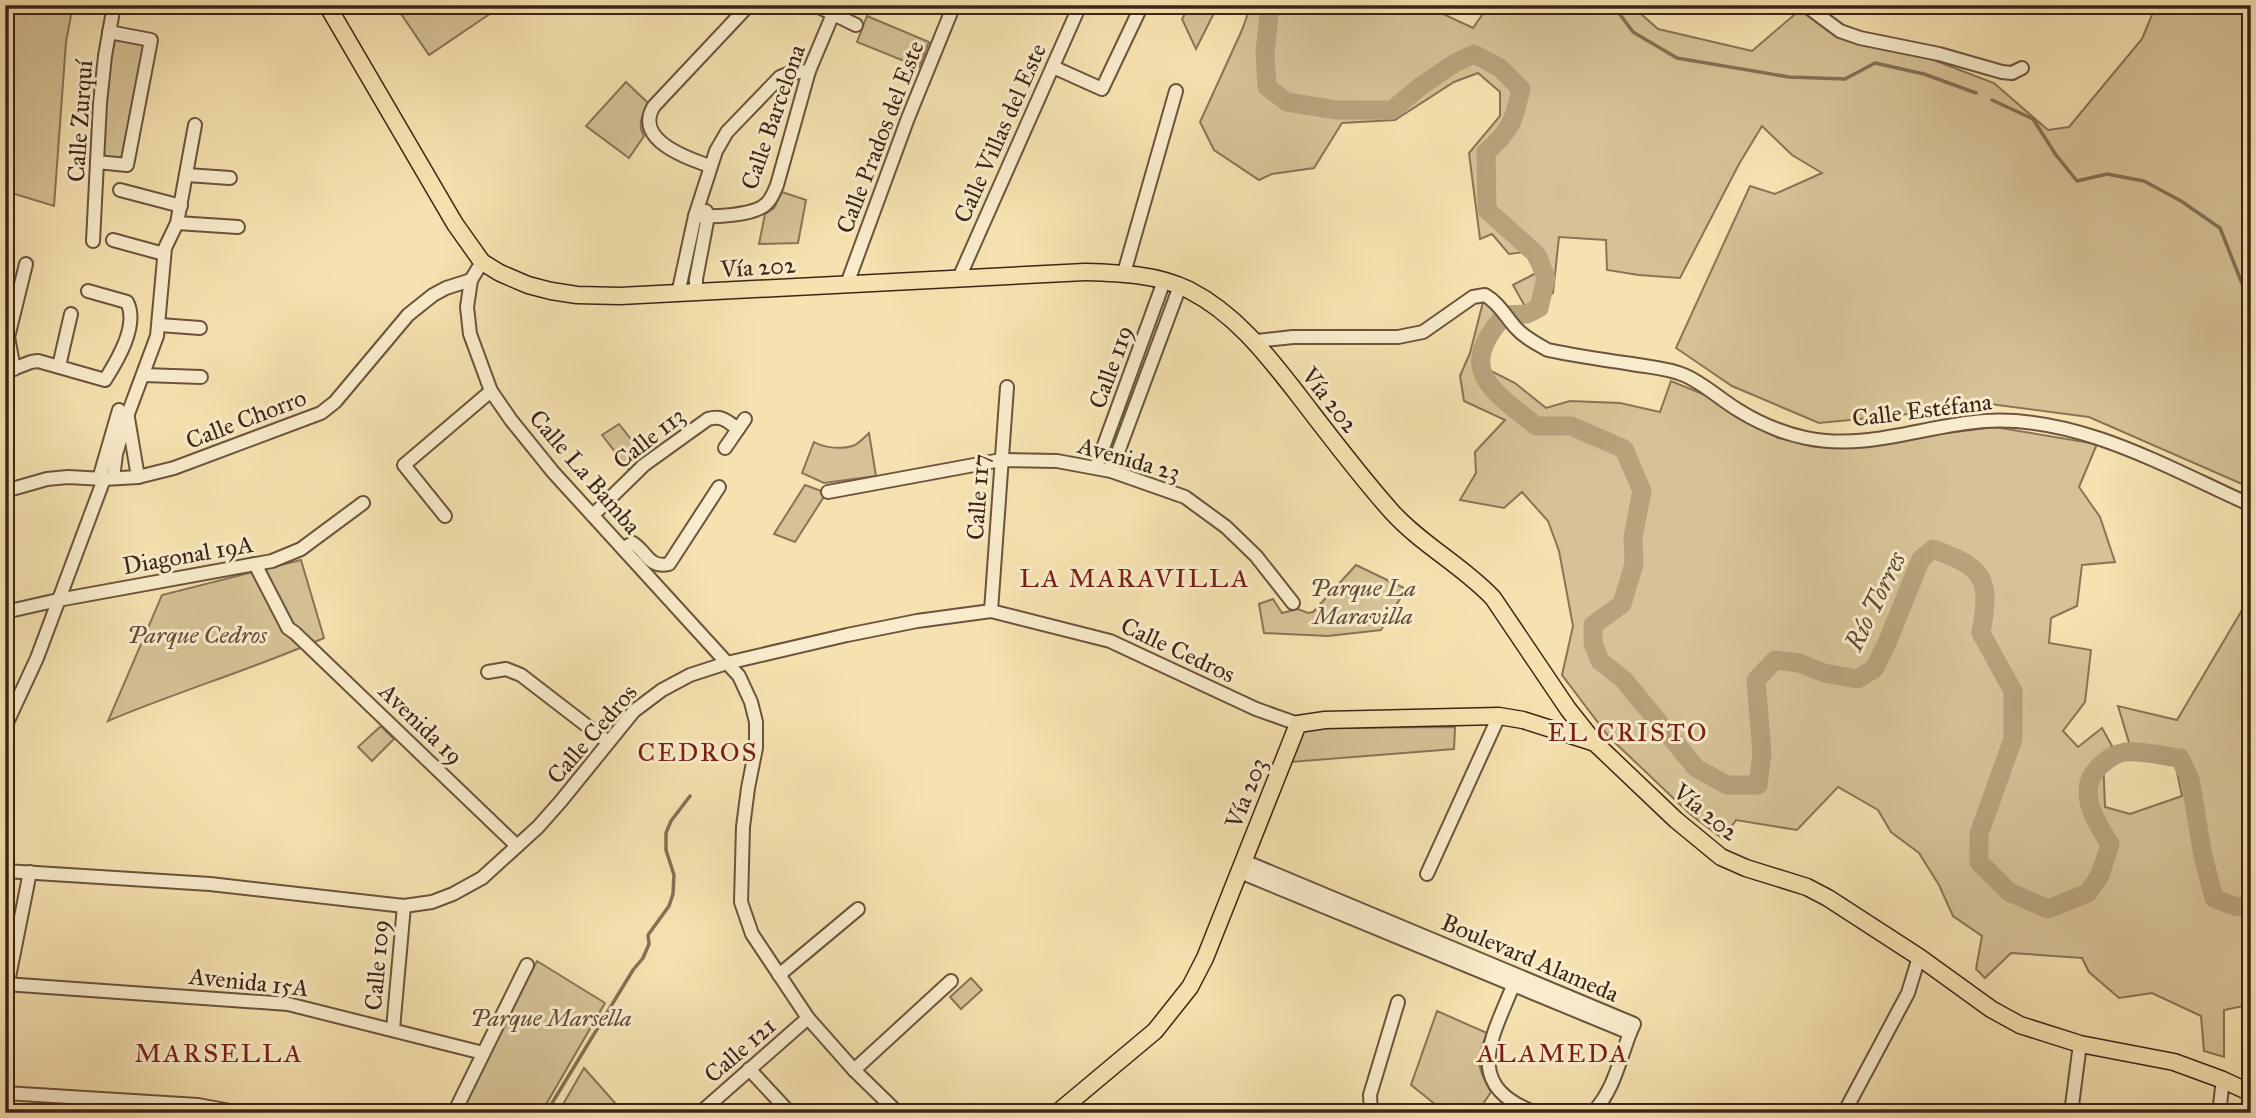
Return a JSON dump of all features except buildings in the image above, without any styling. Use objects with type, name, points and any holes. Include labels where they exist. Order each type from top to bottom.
[{"type":"main road","name":"Vía 202","points":[[327,5],[455,224],[482,262],[528,285],[577,295],[620,296],[1085,272],[1124,273],[1172,284],[1219,307],[1256,341],[1395,516],[1480,584],[1493,598],[1595,743],[1676,820],[1721,857],[1746,868],[1807,887],[1853,913],[1991,1009],[2020,1025],[2080,1044],[2174,1062],[2251,1093]]},
{"type":"main road","points":[[1546,726],[1554,721],[1563,701]]},
{"type":"main road","points":[[1298,724],[1325,720],[1499,716],[1546,726],[1595,743]]},
{"type":"main road","name":"Vía 203","points":[[1057,1113],[1155,1031],[1190,987],[1205,958],[1298,724]]},
{"type":"street","name":"Calle Zurquí","points":[[93,241],[100,103],[114,5]]},
{"type":"street","points":[[710,166],[673,150],[651,132],[648,118],[654,106],[748,5]]},
{"type":"street","points":[[815,5],[856,25]]},
{"type":"street","name":"Calle Prados del Este","points":[[847,284],[908,118],[954,5]]},
{"type":"street","name":"Calle Villas del Este","points":[[959,278],[1080,5]]},
{"type":"street","points":[[1805,5],[1840,31],[1860,38],[1939,54],[2012,74],[2022,68]]},
{"type":"street","points":[[1053,67],[1102,89],[1140,9]]},
{"type":"street","name":"Calle Barcelona","points":[[701,216],[757,210],[769,202],[777,185],[809,71],[833,14]]},
{"type":"street","points":[[97,162],[127,165],[151,40],[109,32]]},
{"type":"street","points":[[696,293],[702,198],[710,166],[727,132],[775,81],[785,74],[809,71]]},
{"type":"street","points":[[1124,273],[1176,91]]},
{"type":"street","points":[[5,727],[37,658],[116,454],[123,412],[144,375],[160,325],[165,248],[177,223],[195,125]]},
{"type":"street","points":[[187,175],[230,177]]},
{"type":"street","points":[[120,190],[181,206]]},
{"type":"street","points":[[678,294],[701,216]]},
{"type":"street","points":[[177,223],[238,227]]},
{"type":"street","points":[[113,240],[164,254]]},
{"type":"street","points":[[471,281],[482,262]]},
{"type":"street","points":[[26,264],[8,337],[9,370],[36,361],[105,380],[126,337],[131,310],[127,302],[88,291]]},
{"type":"street","name":"Calle La Bamba","points":[[471,281],[467,307],[470,334],[491,391],[519,431],[739,676],[747,691],[756,722],[756,748],[743,827],[741,902],[752,934],[808,1018],[853,1070],[898,1113]]},
{"type":"street","name":"Calle Chorro","points":[[5,491],[47,479],[138,477],[174,468],[321,413],[335,402],[408,315],[433,295],[471,281]]},
{"type":"street","name":"Calle 119","points":[[1096,467],[1172,284]]},
{"type":"street","name":"Calle 119","points":[[1111,471],[1172,284]]},
{"type":"street","name":"Calle Estéfana","points":[[1256,341],[1293,337],[1398,337],[1423,332],[1473,297],[1485,295],[1518,331],[1548,350],[1684,375],[1762,423],[1797,435],[1839,442],[1874,441],[1956,424],[1984,421],[2032,422],[2096,437],[2251,505]]},
{"type":"street","points":[[59,366],[71,314]]},
{"type":"street","points":[[160,325],[200,328]]},
{"type":"street","points":[[144,375],[201,377]]},
{"type":"street","name":"Calle 117","points":[[991,611],[1007,387]]},
{"type":"street","points":[[445,516],[404,465],[491,391]]},
{"type":"street","points":[[123,412],[138,477]]},
{"type":"street","name":"Calle 113","points":[[593,515],[644,465],[708,419],[724,418],[742,424],[725,448]]},
{"type":"street","name":"Avenida 23","points":[[828,492],[1001,460],[1057,461],[1096,467],[1185,497],[1226,527],[1256,556],[1293,603]]},
{"type":"street","points":[[623,548],[629,543],[636,544],[650,561],[660,566],[669,564],[719,487]]},
{"type":"street","name":"Diagonal 19A","points":[[5,612],[272,561],[301,549],[363,503]]},
{"type":"street","name":"Avenida 19","points":[[255,564],[288,628],[517,846]]},
{"type":"street","name":"Calle Cedros","points":[[5,871],[209,884],[404,906],[432,902],[466,889],[517,846],[561,801],[634,711],[662,690],[690,676],[727,663],[847,635],[929,619],[991,611],[1110,641],[1256,709],[1298,724]]},
{"type":"street","points":[[488,672],[506,669],[521,675],[608,742]]},
{"type":"street","points":[[1427,874],[1499,716]]},
{"type":"street","name":"Boulevard Alameda","points":[[1242,866],[1516,980],[1630,1033],[1607,1094],[1602,1104],[1592,1113]]},
{"type":"street","points":[[6,988],[30,872]]},
{"type":"street","name":"Calle 109","points":[[393,1029],[404,906]]},
{"type":"street","points":[[779,975],[858,909]]},
{"type":"street","points":[[1844,1113],[1908,993],[1919,957]]},
{"type":"street","points":[[454,1113],[527,965]]},
{"type":"street","points":[[1516,980],[1489,1046],[1488,1066],[1494,1083],[1507,1098],[1536,1113]]},
{"type":"street","points":[[853,1070],[951,981]]},
{"type":"street","name":"Avenida 15A","points":[[6,988],[276,1003],[393,1029],[483,1053]]},
{"type":"street","points":[[1371,1113],[1370,1095],[1398,1002]]},
{"type":"street","name":"Calle 121","points":[[700,1113],[808,1018]]},
{"type":"street","points":[[2071,1113],[2080,1044]]},
{"type":"street","points":[[749,1069],[790,1113]]},
{"type":"street","points":[[2219,1113],[2223,1080]]},
{"type":"street","points":[[5,1093],[198,1105],[241,1113]]},
{"type":"green space","points":[[5,5],[73,5],[66,42],[54,206],[5,191]]},
{"type":"green space","points":[[395,5],[503,5],[429,55]]},
{"type":"green space","points":[[1190,5],[1218,5],[1196,49],[1182,19]]},
{"type":"green space","points":[[1251,5],[1424,5],[1473,28],[1489,5],[1631,5],[1658,29],[1752,51],[1801,9],[1838,37],[1931,59],[1994,83],[2048,130],[2069,127],[2142,39],[2156,5],[2251,5],[2251,488],[2089,417],[1982,403],[1819,423],[1732,386],[1676,348],[1750,186],[1775,194],[1822,173],[1792,155],[1762,126],[1739,164],[1680,278],[1607,270],[1606,240],[1559,237],[1553,293],[1527,310],[1513,285],[1536,273],[1525,252],[1509,254],[1492,234],[1480,239],[1469,153],[1500,116],[1500,92],[1478,73],[1454,82],[1395,120],[1342,123],[1314,168],[1272,174],[1259,180],[1214,150],[1200,122]]},
{"type":"green space","points":[[867,16],[929,42],[919,67],[857,42]]},
{"type":"green space","points":[[111,37],[146,43],[124,162],[100,160]]},
{"type":"green space","points":[[626,82],[649,104],[641,120],[644,136],[629,158],[586,126]]},
{"type":"green space","points":[[782,192],[806,200],[798,243],[759,244],[765,214],[774,208]]},
{"type":"green space","points":[[1484,298],[1500,308],[1481,366],[1515,383],[1546,408],[1570,401],[1620,403],[1660,412],[1671,381],[1710,397],[1778,438],[1827,448],[1995,427],[2097,444],[2079,487],[2100,517],[2115,562],[2082,565],[2077,606],[2051,618],[2049,643],[2091,650],[2085,702],[2063,731],[2078,747],[2102,728],[2112,746],[2103,757],[2105,807],[2130,814],[2182,796],[2173,753],[2131,749],[2118,706],[2177,720],[2248,600],[2251,602],[2251,1013],[2243,1006],[2224,1010],[2224,1057],[2204,1051],[2201,1016],[2152,993],[2119,998],[2089,972],[2082,958],[2011,953],[1985,978],[1976,969],[1982,936],[1953,916],[1939,885],[1919,853],[1891,832],[1878,810],[1838,787],[1797,830],[1736,820],[1723,839],[1690,814],[1609,737],[1562,675],[1573,626],[1559,551],[1548,521],[1522,492],[1504,508],[1460,500],[1476,473],[1475,452],[1505,420],[1464,401],[1460,376],[1470,353]]},
{"type":"green space","points":[[619,424],[645,457],[630,471],[602,435]]},
{"type":"green space","points":[[869,433],[876,476],[824,483],[802,473],[814,442],[839,448],[855,445]]},
{"type":"green space","points":[[805,485],[824,492],[825,495],[795,542],[774,534]]},
{"type":"green space","name":"Parque Cedros","points":[[301,560],[324,638],[108,721],[162,595]]},
{"type":"green space","name":"Parque La Maravilla","points":[[1356,565],[1406,589],[1381,630],[1328,636],[1264,633],[1259,604],[1273,599],[1282,613],[1298,609],[1313,612]]},
{"type":"green space","points":[[381,726],[394,739],[372,761],[358,747]]},
{"type":"green space","points":[[1455,727],[1454,749],[1291,762],[1302,731],[1311,728]]},
{"type":"green space","name":"Parque Marsella","points":[[537,961],[605,1003],[541,1113],[459,1113]]},
{"type":"green space","points":[[971,978],[982,990],[961,1009],[950,997]]},
{"type":"green space","points":[[1437,1011],[1487,1033],[1479,1063],[1491,1092],[1477,1113],[1446,1113],[1411,1085]]},
{"type":"green space","points":[[584,1068],[624,1113],[558,1113]]},
{"type":"waterway","name":"Río Torres","points":[[1270,5],[1265,53],[1267,87],[1287,102],[1336,110],[1392,110],[1421,86],[1455,63],[1474,54],[1500,68],[1521,89],[1510,124],[1501,138],[1486,152],[1487,210],[1537,255],[1546,278],[1539,308],[1527,314],[1505,315],[1490,334],[1482,350],[1481,365],[1493,390],[1536,426],[1571,426],[1624,449],[1642,491],[1633,537],[1634,564],[1622,604],[1593,625],[1593,643],[1600,661],[1624,680],[1696,768],[1727,785],[1758,785],[1762,753],[1756,680],[1775,660],[1799,663],[1824,673],[1857,679],[1874,669],[1921,559],[1933,549],[1964,562],[1974,569],[1980,578],[1985,599],[1981,633],[2013,691],[2013,739],[1979,834],[1979,862],[2009,892],[2048,909],[2088,893],[2100,875],[2110,844],[2098,825],[2090,804],[2088,794],[2093,774],[2112,757],[2125,752],[2180,758],[2190,779],[2203,856],[2214,898],[2236,906],[2251,905]]},
{"type":"waterway","points":[[1613,5],[1633,32],[1677,58],[1789,77],[1845,79],[1875,63],[1924,74],[1976,93]]},
{"type":"waterway","points":[[1992,100],[2033,119],[2077,181],[2107,174],[2144,181],[2181,201],[2220,228],[2251,306]]},
{"type":"waterway","points":[[546,1113],[633,970],[643,958],[649,944],[648,935],[669,906],[674,875],[666,850],[666,833],[671,821],[690,796]]},
{"type":"district","name":"LA MARAVILLA","points":[[1135,578]]},
{"type":"district","name":"EL CRISTO","points":[[1628,732]]},
{"type":"district","name":"CEDROS","points":[[698,752]]},
{"type":"district","name":"MARSELLA","points":[[219,1053]]},
{"type":"district","name":"ALAMEDA","points":[[1553,1053]]}]
